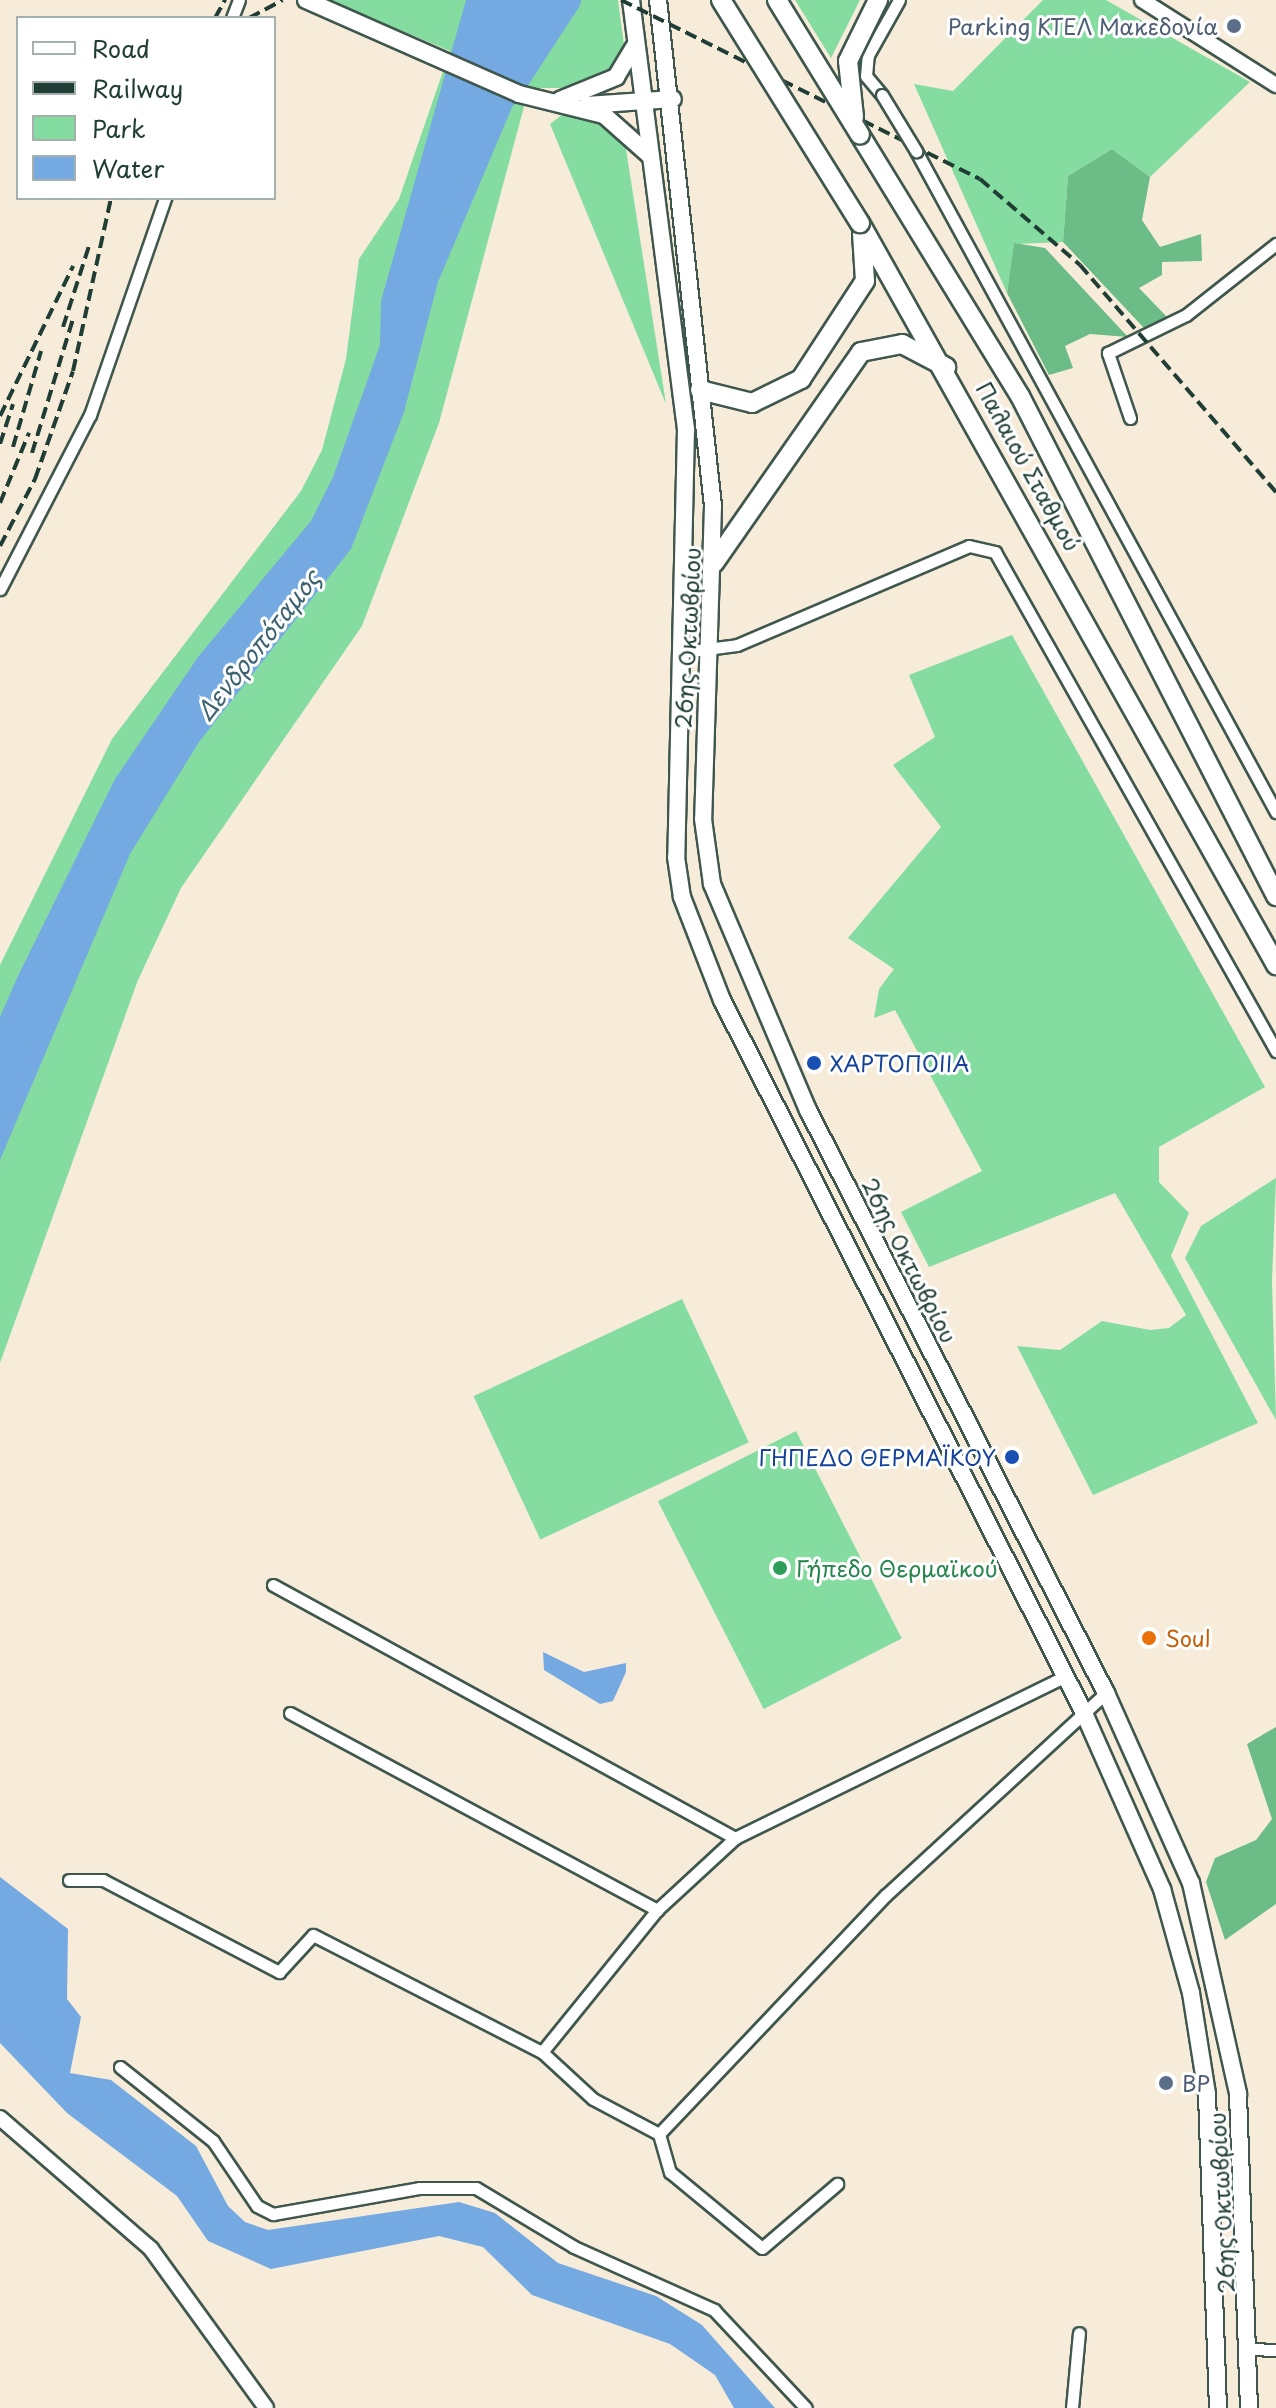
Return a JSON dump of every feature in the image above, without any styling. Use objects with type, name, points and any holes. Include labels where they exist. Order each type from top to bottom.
[{"type":"highway","name":"Παλαιού Σταθμού","points":[[721,0],[948,369],[1276,965]]},
{"type":"highway","name":"Παλαιού Σταθμού","points":[[777,0],[989,342],[1276,896]]},
{"type":"highway","points":[[860,135],[846,70],[878,0]]},
{"type":"highway","points":[[700,390],[752,403],[801,379],[865,281],[860,223]]},
{"type":"highway","points":[[714,563],[861,352],[902,344],[948,369]]},
{"type":"main road","points":[[306,0],[519,94],[577,106],[616,122],[650,157]]},
{"type":"main road","name":"26ης Οκτωβρίου","points":[[631,0],[686,429],[684,652],[676,857],[693,932],[1084,1713],[1162,1889],[1197,2022],[1214,2183],[1218,2408]]},
{"type":"main road","name":"26ης Οκτωβρίου","points":[[658,0],[673,99],[714,563],[704,830],[729,937],[808,1110],[1106,1693],[1191,1883],[1221,1995],[1238,2094],[1249,2408]]},
{"type":"main road","points":[[550,101],[607,83],[635,45]]},
{"type":"main road","points":[[577,106],[673,99]]},
{"type":"street","points":[[899,0],[868,55],[866,76],[882,95],[916,151],[1276,812]]},
{"type":"street","points":[[1142,0],[1276,85]]},
{"type":"street","points":[[0,589],[90,415],[164,200]]},
{"type":"street","points":[[1130,418],[1106,363],[1114,346],[1186,315],[1276,244]]},
{"type":"street","points":[[684,652],[711,651],[969,546],[995,552],[1276,1051]]},
{"type":"street","points":[[273,1585],[735,1838]]},
{"type":"street","points":[[542,2052],[657,1910],[735,1838],[1064,1677]]},
{"type":"street","points":[[659,2134],[886,1895],[1106,1693]]},
{"type":"street","points":[[290,1713],[657,1910]]},
{"type":"street","points":[[69,1880],[103,1880],[279,1972],[313,1935],[542,2052],[593,2099],[659,2134],[670,2172],[762,2248],[837,2184]]},
{"type":"street","points":[[120,2067],[213,2141],[250,2200],[265,2210],[419,2188],[476,2188],[574,2247],[714,2310],[806,2408]]},
{"type":"street","points":[[0,2118],[151,2249],[266,2408]]},
{"type":"street","points":[[1072,2408],[1079,2333]]},
{"type":"street","points":[[1249,2349],[1276,2350]]},
{"type":"green space","points":[[328,0],[618,0],[624,45],[611,73],[580,88],[529,88],[439,423],[362,626],[181,888],[138,980],[0,1363],[0,965],[112,739],[301,491],[322,450],[346,359],[359,259],[399,199],[450,51]]},
{"type":"green space","points":[[795,0],[860,0],[831,58]]},
{"type":"green space","points":[[1043,0],[1106,0],[1250,82],[1150,177],[1112,149],[1068,176],[1063,242],[1014,244],[1007,293],[914,84],[953,91]]},
{"type":"green space","points":[[567,111],[597,119],[625,143],[666,404],[550,124]]},
{"type":"green space","points":[[1112,149],[1150,177],[1142,220],[1160,247],[1201,234],[1202,261],[1162,262],[1162,275],[1139,288],[1167,317],[1144,328],[1063,242],[1068,176]]},
{"type":"green space","points":[[1014,243],[1045,248],[1128,337],[1090,334],[1065,346],[1073,368],[1049,375],[1007,293]]},
{"type":"green space","points":[[1012,635],[1265,1087],[1159,1147],[1159,1182],[1189,1213],[1171,1256],[1258,1423],[1093,1495],[1017,1346],[1060,1350],[1102,1321],[1150,1330],[1169,1328],[1186,1315],[1115,1193],[929,1267],[901,1212],[982,1171],[895,1010],[874,1018],[879,989],[894,969],[848,938],[941,827],[893,765],[935,737],[909,675]]},
{"type":"green space","points":[[1276,1178],[1272,1281],[1276,1420],[1185,1258],[1201,1226]]},
{"type":"green space","points":[[682,1299],[749,1442],[540,1539],[474,1396]]},
{"type":"green space","name":"Γήπεδο Θερμαϊκού","points":[[796,1431],[902,1639],[764,1709],[658,1501]]},
{"type":"green space","points":[[1276,1727],[1276,1904],[1225,1940],[1206,1882],[1215,1858],[1256,1840],[1272,1819],[1247,1744]]},
{"type":"water","points":[[466,0],[566,0],[539,44],[438,282],[404,412],[351,549],[199,742],[130,854],[0,1160],[0,1017],[17,978],[115,779],[198,657],[311,521],[333,477],[380,345],[381,301]]},
{"type":"water","points":[[543,1652],[584,1672],[626,1663],[626,1672],[613,1701],[600,1704],[544,1670]]},
{"type":"water","points":[[0,1877],[68,1929],[67,1999],[81,2017],[70,2073],[111,2080],[196,2146],[228,2206],[245,2222],[268,2230],[459,2202],[495,2213],[558,2263],[656,2296],[702,2325],[775,2408],[734,2408],[715,2375],[670,2344],[532,2295],[483,2247],[439,2236],[271,2269],[208,2241],[177,2196],[67,2113],[0,2043]]},
{"type":"waterway","name":"Δενδροπόταμος","points":[[507,94],[568,0]]},
{"type":"railway","points":[[216,16],[225,0]]},
{"type":"railway","points":[[253,16],[283,0]]},
{"type":"railway","points":[[621,0],[980,179],[1080,265],[1276,492]]},
{"type":"railway","points":[[0,546],[35,479],[73,371],[111,200]]},
{"type":"railway","points":[[63,327],[90,243]]},
{"type":"railway","points":[[0,416],[73,266]]},
{"type":"railway","points":[[32,453],[73,319]]},
{"type":"railway","points":[[13,447],[41,351]]},
{"type":"railway","points":[[0,444],[13,404]]},
{"type":"railway","points":[[0,503],[29,433]]},
{"type":"place","name":"Parking ΚΤΕΛ Μακεδονία","points":[[1234,26]]},
{"type":"place","name":"ΧΑΡΤΟΠΟΙΙΑ","points":[[814,1063]]},
{"type":"place","name":"ΓΗΠΕΔΟ ΘΕΡΜΑΪΚΟΥ","points":[[1012,1457]]},
{"type":"place","name":"Γήπεδο Θερμαϊκού","points":[[780,1568]]},
{"type":"place","name":"Soul","points":[[1149,1638]]},
{"type":"place","name":"BP","points":[[1166,2083]]}]
